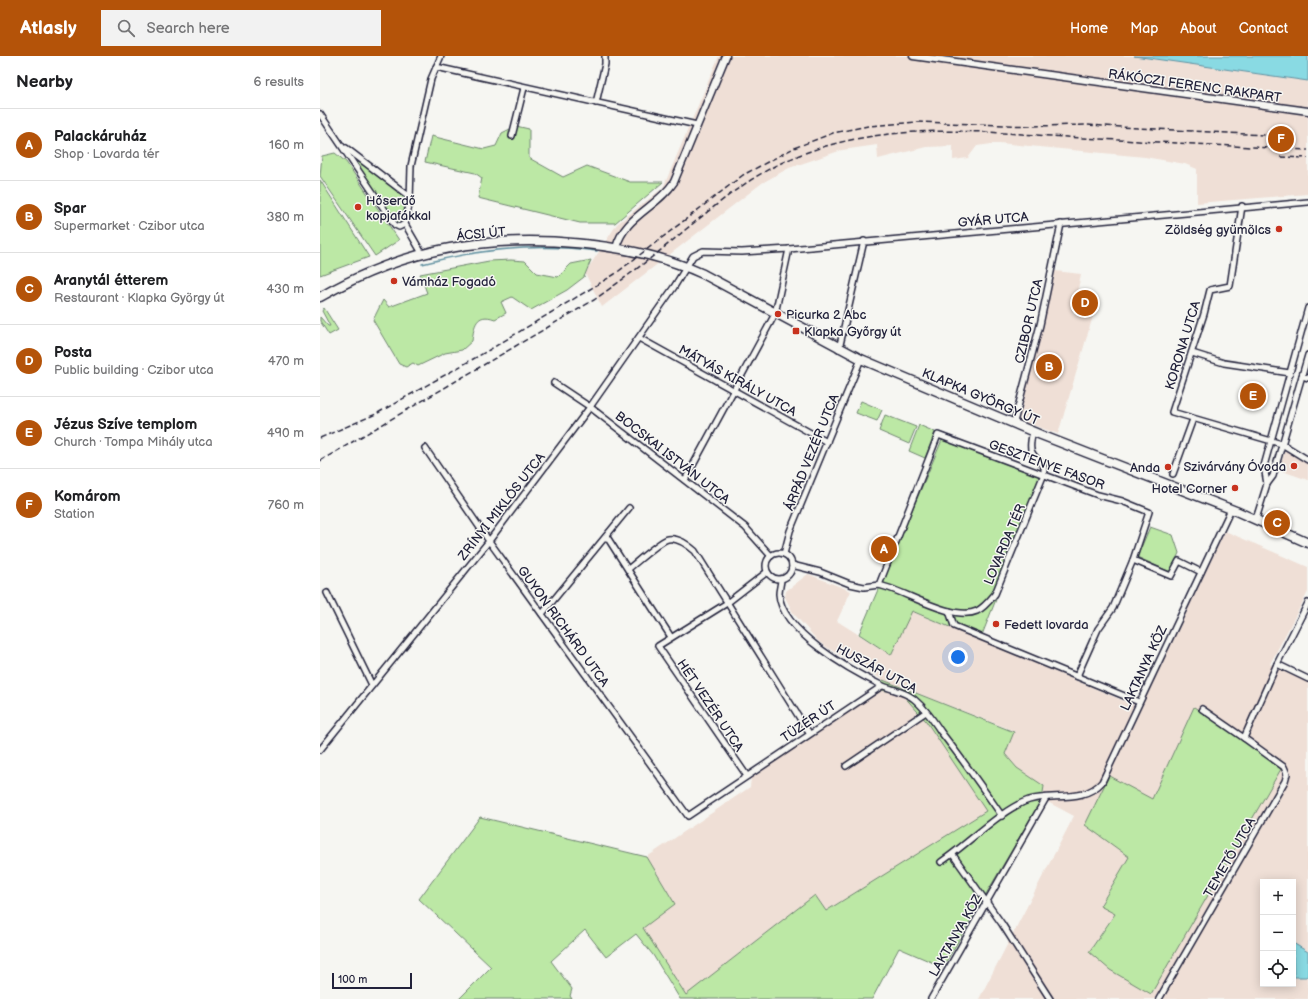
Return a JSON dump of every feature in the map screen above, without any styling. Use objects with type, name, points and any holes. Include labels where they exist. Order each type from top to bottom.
[{"type":"main road","name":"ÁCSI ÚT","points":[[320,297],[363,275],[423,255],[448,248],[495,242],[566,242],[616,248],[652,257]]},
{"type":"main road","name":"KLAPKA GYÖRGY ÚT","points":[[652,257],[686,266],[839,349],[861,359],[1033,431],[1256,519],[1308,543]]},
{"type":"street","points":[[423,255],[405,224],[410,197],[411,166],[431,79],[441,56]]},
{"type":"street","points":[[596,103],[605,64],[605,56]]},
{"type":"street","points":[[616,248],[621,233],[631,220],[670,188],[726,56]]},
{"type":"street","name":"RÁKÓCZI FERENC RAKPART","points":[[913,56],[1308,111]]},
{"type":"street","points":[[436,67],[524,88],[697,125]]},
{"type":"street","points":[[512,136],[524,88]]},
{"type":"street","points":[[320,114],[395,225],[399,227],[405,224]]},
{"type":"street","points":[[342,145],[410,197]]},
{"type":"street","points":[[355,167],[356,162],[360,160]]},
{"type":"street","name":"GYÁR UTCA","points":[[686,266],[696,253],[703,251],[742,252],[789,249],[1242,206],[1308,202]]},
{"type":"street","name":"KORONA UTCA","points":[[1193,419],[1172,412],[1192,353],[1210,290],[1230,286],[1242,206]]},
{"type":"street","name":"CZIBOR UTCA","points":[[1014,422],[1040,325],[1061,224]]},
{"type":"street","points":[[839,349],[864,241]]},
{"type":"street","points":[[685,480],[775,314],[789,249]]},
{"type":"street","name":"ZRÍNYI MIKLÓS UTCA","points":[[320,750],[489,541],[590,408],[674,287],[686,266]]},
{"type":"street","points":[[1267,484],[1264,466],[1308,308]]},
{"type":"street","name":"MÁTYÁS KIRÁLY UTCA","points":[[639,338],[827,442]]},
{"type":"street","points":[[1192,353],[1224,363],[1290,373]]},
{"type":"street","points":[[1256,519],[1267,484],[1272,476],[1308,355]]},
{"type":"street","name":"ÁRPÁD VEZÉR UTCA","points":[[784,554],[790,531],[861,359]]},
{"type":"street","points":[[1302,376],[1308,378]]},
{"type":"street","name":"BOCSKAI ISTVÁN UTCA","points":[[554,383],[590,408],[744,527],[771,556]]},
{"type":"street","points":[[1173,474],[1193,419],[1282,444],[1308,460]]},
{"type":"street","points":[[1033,431],[1031,452],[1044,466],[1044,474]]},
{"type":"street","name":"GESZTENYE FASOR","points":[[879,585],[938,436],[1098,495],[1122,501],[1149,512],[1133,560]]},
{"type":"street","name":"GUYON RICHÁRD UTCA","points":[[425,448],[489,541],[688,816]]},
{"type":"street","name":"LOVARDA TÉR","points":[[792,565],[820,572],[850,584],[864,587],[879,585],[903,592],[949,611],[964,613],[977,611],[995,594],[1044,474]]},
{"type":"street","points":[[542,614],[607,537],[628,508]]},
{"type":"street","name":"LAKTANYA KÖZ","points":[[942,862],[1018,805],[1029,800],[1066,797],[1080,794],[1098,786],[1231,509]]},
{"type":"street","points":[[607,537],[671,637],[727,602],[767,572]]},
{"type":"street","points":[[628,569],[665,539],[675,539],[686,543],[695,551],[809,733]]},
{"type":"street","points":[[780,553],[784,554],[788,557],[792,565],[790,572],[781,579],[773,578],[767,572],[766,563],[771,556],[780,553]]},
{"type":"street","points":[[1077,676],[1098,630],[1113,608],[1133,560],[1171,576],[1179,561],[1201,572]]},
{"type":"street","name":"HUSZÁR UTCA","points":[[781,579],[779,594],[782,604],[792,622],[806,637],[825,653],[882,686],[906,693],[914,699],[926,712],[1002,816]]},
{"type":"street","points":[[327,593],[372,685]]},
{"type":"street","points":[[1244,738],[1277,664],[1308,603]]},
{"type":"street","points":[[949,611],[954,626],[1139,702]]},
{"type":"street","name":"HÉT VEZÉR UTCA","points":[[671,637],[658,646],[747,776]]},
{"type":"street","points":[[1277,664],[1308,678]]},
{"type":"street","name":"TÜZÉR ÚT","points":[[688,816],[809,733],[882,686]]},
{"type":"street","name":"TEMETŐ UTCA","points":[[1159,999],[1287,776],[1284,767],[1202,709]]},
{"type":"street","points":[[846,766],[926,712]]},
{"type":"street","name":"LAKTANYA KÖZ","points":[[931,999],[1046,798]]},
{"type":"street","points":[[953,855],[1002,924],[1050,999]]},
{"type":"shaded area","points":[[719,56],[1134,56],[1308,81],[1308,194],[1197,203],[1197,169],[1185,164],[1145,157],[999,143],[977,146],[968,158],[953,160],[953,146],[926,147],[878,159],[877,145],[842,150],[789,168],[762,183],[602,307],[585,273],[617,224],[663,188]]},
{"type":"shaded area","points":[[1055,271],[1081,274],[1073,313],[1093,316],[1058,434],[1019,420]]},
{"type":"shaded area","name":"Szivárvány Óvoda","points":[[1285,450],[1308,462],[1308,480],[1279,470]]},
{"type":"shaded area","points":[[1225,531],[1308,567],[1308,592],[1270,664],[1308,683],[1308,999],[979,999],[1074,816],[1042,799],[1044,786],[1017,768],[1005,754],[1014,731],[883,680],[826,647],[818,641],[793,613],[785,597],[786,591],[808,574],[851,591],[837,621],[891,655],[911,611],[1141,708]],"holes":[[[1194,707],[1240,737],[1281,769],[1089,952],[1115,913],[1100,905],[1130,857],[1085,825],[1152,799]]]},
{"type":"shaded area","points":[[880,690],[901,693],[926,721],[986,811],[826,911],[815,895],[686,996],[642,928],[675,904],[647,857],[750,787],[751,778]]},
{"type":"green space","points":[[516,126],[529,129],[529,158],[563,177],[587,166],[630,182],[663,182],[615,223],[580,223],[478,198],[482,178],[475,173],[425,162],[431,136],[484,149],[496,146],[502,133]]},
{"type":"green space","points":[[335,153],[346,162],[399,240],[375,256],[320,176],[322,156]]},
{"type":"green space","points":[[359,161],[404,197],[404,211],[397,223],[357,165]]},
{"type":"green space","points":[[320,180],[369,257],[320,275]]},
{"type":"green space","points":[[591,260],[584,277],[567,290],[531,310],[512,297],[501,302],[506,313],[495,319],[484,317],[480,319],[475,326],[472,341],[462,350],[445,353],[418,366],[413,363],[406,367],[399,364],[373,320],[383,300],[389,307],[427,293],[420,274],[489,261],[525,261],[537,273],[558,277],[571,264]]},
{"type":"green space","points":[[324,308],[338,330],[329,335],[320,321],[320,317],[328,326],[330,326],[322,311]]},
{"type":"green space","points":[[861,401],[882,410],[877,421],[856,413]]},
{"type":"green space","points":[[885,415],[916,427],[909,444],[879,431]]},
{"type":"green space","points":[[919,425],[935,432],[925,458],[909,451]]},
{"type":"green space","points":[[942,440],[1044,478],[980,640],[912,611],[891,655],[859,634]]},
{"type":"green space","points":[[1150,527],[1173,535],[1179,553],[1170,572],[1137,557]]},
{"type":"green space","points":[[883,680],[1014,732],[1005,754],[1017,768],[1044,786],[1042,799],[943,967],[899,948],[872,999],[680,999],[653,955],[636,934],[606,957],[585,930],[551,961],[572,989],[570,996],[572,999],[459,999],[491,967],[419,899],[480,817],[647,857],[675,904],[643,928],[686,995],[815,895],[826,911],[986,811],[926,721],[901,693],[880,690]]},
{"type":"green space","points":[[1194,707],[1240,737],[1281,769],[1151,994],[1110,970],[1089,952],[1115,914],[1100,906],[1129,857],[1085,825],[1109,776],[1152,799]]},
{"type":"water","points":[[1134,56],[1308,56],[1308,81]]},
{"type":"water","points":[[1296,945],[1308,952],[1308,975],[1306,977],[1296,977]]},
{"type":"waterway","points":[[422,264],[487,251],[509,249],[552,248],[597,251]]},
{"type":"railway","points":[[320,438],[376,414],[489,350],[615,274],[743,175],[794,148],[833,133],[868,126],[917,122],[1033,126],[1086,125],[1281,136]]},
{"type":"railway","points":[[320,461],[594,300],[742,186],[779,164],[815,149],[852,140],[890,134],[966,131],[1308,150]]},
{"type":"railway","points":[[1280,157],[1308,158]]},
{"type":"place","name":"Komárom","points":[[1281,139]]},
{"type":"place","name":"Hőserdő kopjafákkal","points":[[358,207]]},
{"type":"place","name":"Zöldség gyümölcs","points":[[1279,229]]},
{"type":"place","name":"Vámház Fogadó","points":[[394,281]]},
{"type":"place","name":"Posta","points":[[1085,303]]},
{"type":"place","name":"Picurka 2 Abc","points":[[778,314]]},
{"type":"place","name":"Klapka Győrgy út","points":[[796,331]]},
{"type":"place","name":"Spar","points":[[1049,367]]},
{"type":"place","name":"Jézus Szíve templom","points":[[1253,396]]},
{"type":"place","name":"Szivárvány Óvoda","points":[[1294,466]]},
{"type":"place","name":"Anda","points":[[1168,467]]},
{"type":"place","name":"Hotel Corner","points":[[1235,488]]},
{"type":"place","name":"Aranytál étterem","points":[[1277,523]]},
{"type":"place","name":"Palackáruház","points":[[884,549]]},
{"type":"place","name":"Fedett lovarda","points":[[996,624]]}]
